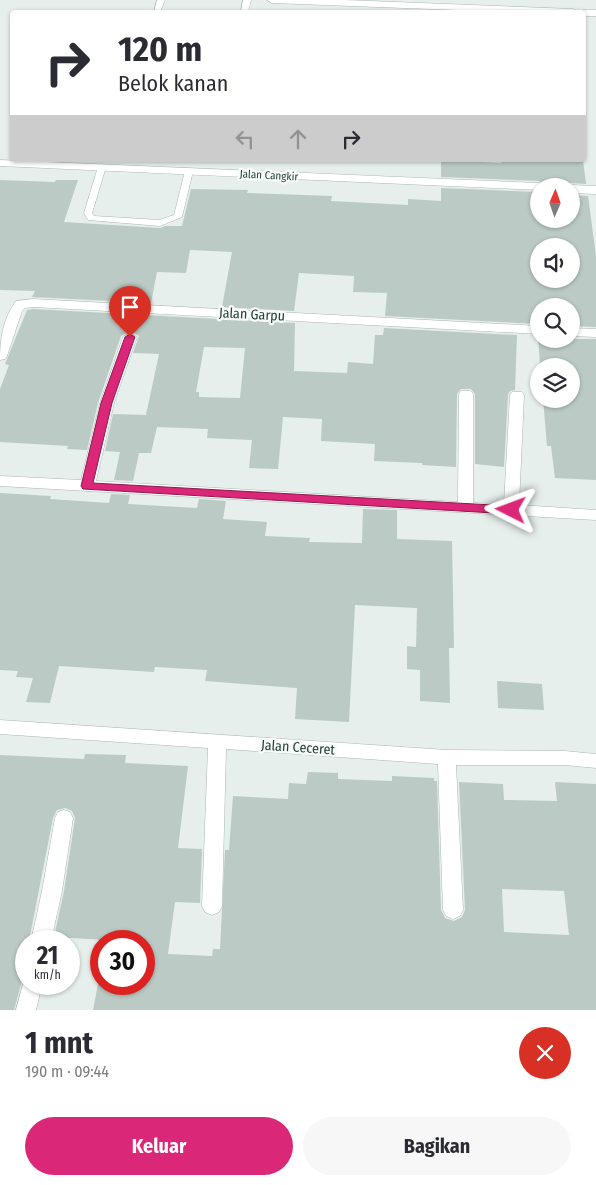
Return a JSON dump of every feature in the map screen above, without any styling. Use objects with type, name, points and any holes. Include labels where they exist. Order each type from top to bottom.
[{"type":"street","points":[[272,0],[470,4],[547,10]]},
{"type":"street","points":[[262,175],[264,162]]},
{"type":"street","name":"Jalan Cangkir","points":[[0,163],[56,163],[102,167],[128,164],[189,171],[530,187]]},
{"type":"street","points":[[580,189],[596,190]]},
{"type":"street","name":"Jalan Garpu","points":[[0,356],[16,311],[21,304],[33,303],[530,330]]},
{"type":"street","points":[[580,332],[596,333]]},
{"type":"street","points":[[87,486],[107,403],[130,337]]},
{"type":"street","points":[[465,508],[466,394]]},
{"type":"street","points":[[511,510],[517,395]]},
{"type":"street","points":[[0,481],[596,515]]},
{"type":"street","name":"Jalan Ceceret","points":[[0,727],[447,757],[566,758],[596,761]]},
{"type":"street","points":[[212,906],[217,742]]},
{"type":"street","points":[[447,757],[453,910]]},
{"type":"street","points":[[43,930],[64,818]]},
{"type":"street","points":[[26,1010],[29,995]]},
{"type":"lane","points":[[102,167],[88,213],[91,218],[160,223],[178,217],[189,171]]},
{"type":"building","points":[[441,162],[583,162],[586,184],[580,184],[580,178],[530,178],[530,181],[441,177]]},
{"type":"building","points":[[0,180],[55,182],[56,180],[78,180],[64,222],[160,228],[165,226],[182,226],[191,189],[248,190],[247,193],[332,196],[331,201],[408,205],[408,199],[441,201],[441,188],[530,192],[530,228],[580,228],[580,196],[588,196],[596,256],[596,327],[580,326],[580,298],[530,298],[530,324],[385,316],[387,293],[353,292],[354,276],[299,273],[294,311],[222,307],[232,252],[190,250],[186,273],[157,272],[151,303],[32,297],[35,291],[0,290]]},
{"type":"building","points":[[27,310],[295,323],[294,371],[347,373],[348,362],[373,364],[375,335],[383,335],[384,328],[517,335],[515,390],[510,391],[508,395],[504,467],[475,464],[475,394],[471,389],[461,389],[457,394],[456,467],[422,465],[422,463],[374,461],[375,444],[321,441],[322,419],[283,417],[278,469],[249,468],[252,440],[207,438],[208,429],[157,427],[151,453],[139,453],[133,481],[114,480],[120,452],[105,451],[113,414],[146,415],[159,354],[133,353],[139,336],[131,331],[121,336],[98,403],[87,450],[67,449],[68,446],[0,442],[0,389],[9,365],[5,364]],"holes":[[[204,347],[245,348],[240,398],[199,397],[199,392],[196,392]]]},
{"type":"building","points":[[580,339],[596,339],[596,480],[555,478],[551,446],[547,446],[544,408],[580,408],[580,358],[539,358],[539,348],[580,348]]},
{"type":"building","points":[[0,493],[51,496],[50,499],[109,503],[111,494],[130,495],[128,504],[197,508],[199,499],[226,501],[223,519],[267,522],[265,536],[310,538],[309,542],[362,543],[363,509],[397,510],[397,539],[452,541],[454,648],[449,648],[450,703],[420,701],[420,670],[407,669],[407,646],[416,647],[417,608],[355,605],[349,722],[295,719],[297,688],[205,681],[207,670],[155,667],[154,672],[59,666],[50,703],[26,702],[33,678],[16,677],[18,671],[0,670]]},
{"type":"building","points":[[497,681],[542,684],[544,710],[498,708]]},
{"type":"building","points":[[85,754],[126,755],[125,763],[188,766],[178,848],[202,849],[200,903],[175,902],[168,954],[212,956],[213,949],[220,949],[225,850],[229,850],[233,796],[288,799],[289,783],[306,784],[308,772],[338,773],[338,779],[392,781],[392,776],[434,778],[434,781],[437,781],[441,910],[445,918],[454,921],[462,917],[465,910],[459,782],[503,784],[504,800],[557,801],[555,782],[596,784],[596,1010],[93,1010],[96,995],[155,995],[155,930],[90,930],[90,939],[80,938],[80,930],[56,930],[64,891],[75,818],[72,811],[65,808],[57,810],[53,818],[31,930],[15,930],[15,995],[18,995],[14,1010],[0,1010],[0,755],[84,759]],"holes":[[[502,889],[564,891],[569,935],[504,932]]]},
{"type":"route","points":[[130,337],[107,403],[87,486],[511,510]]}]
